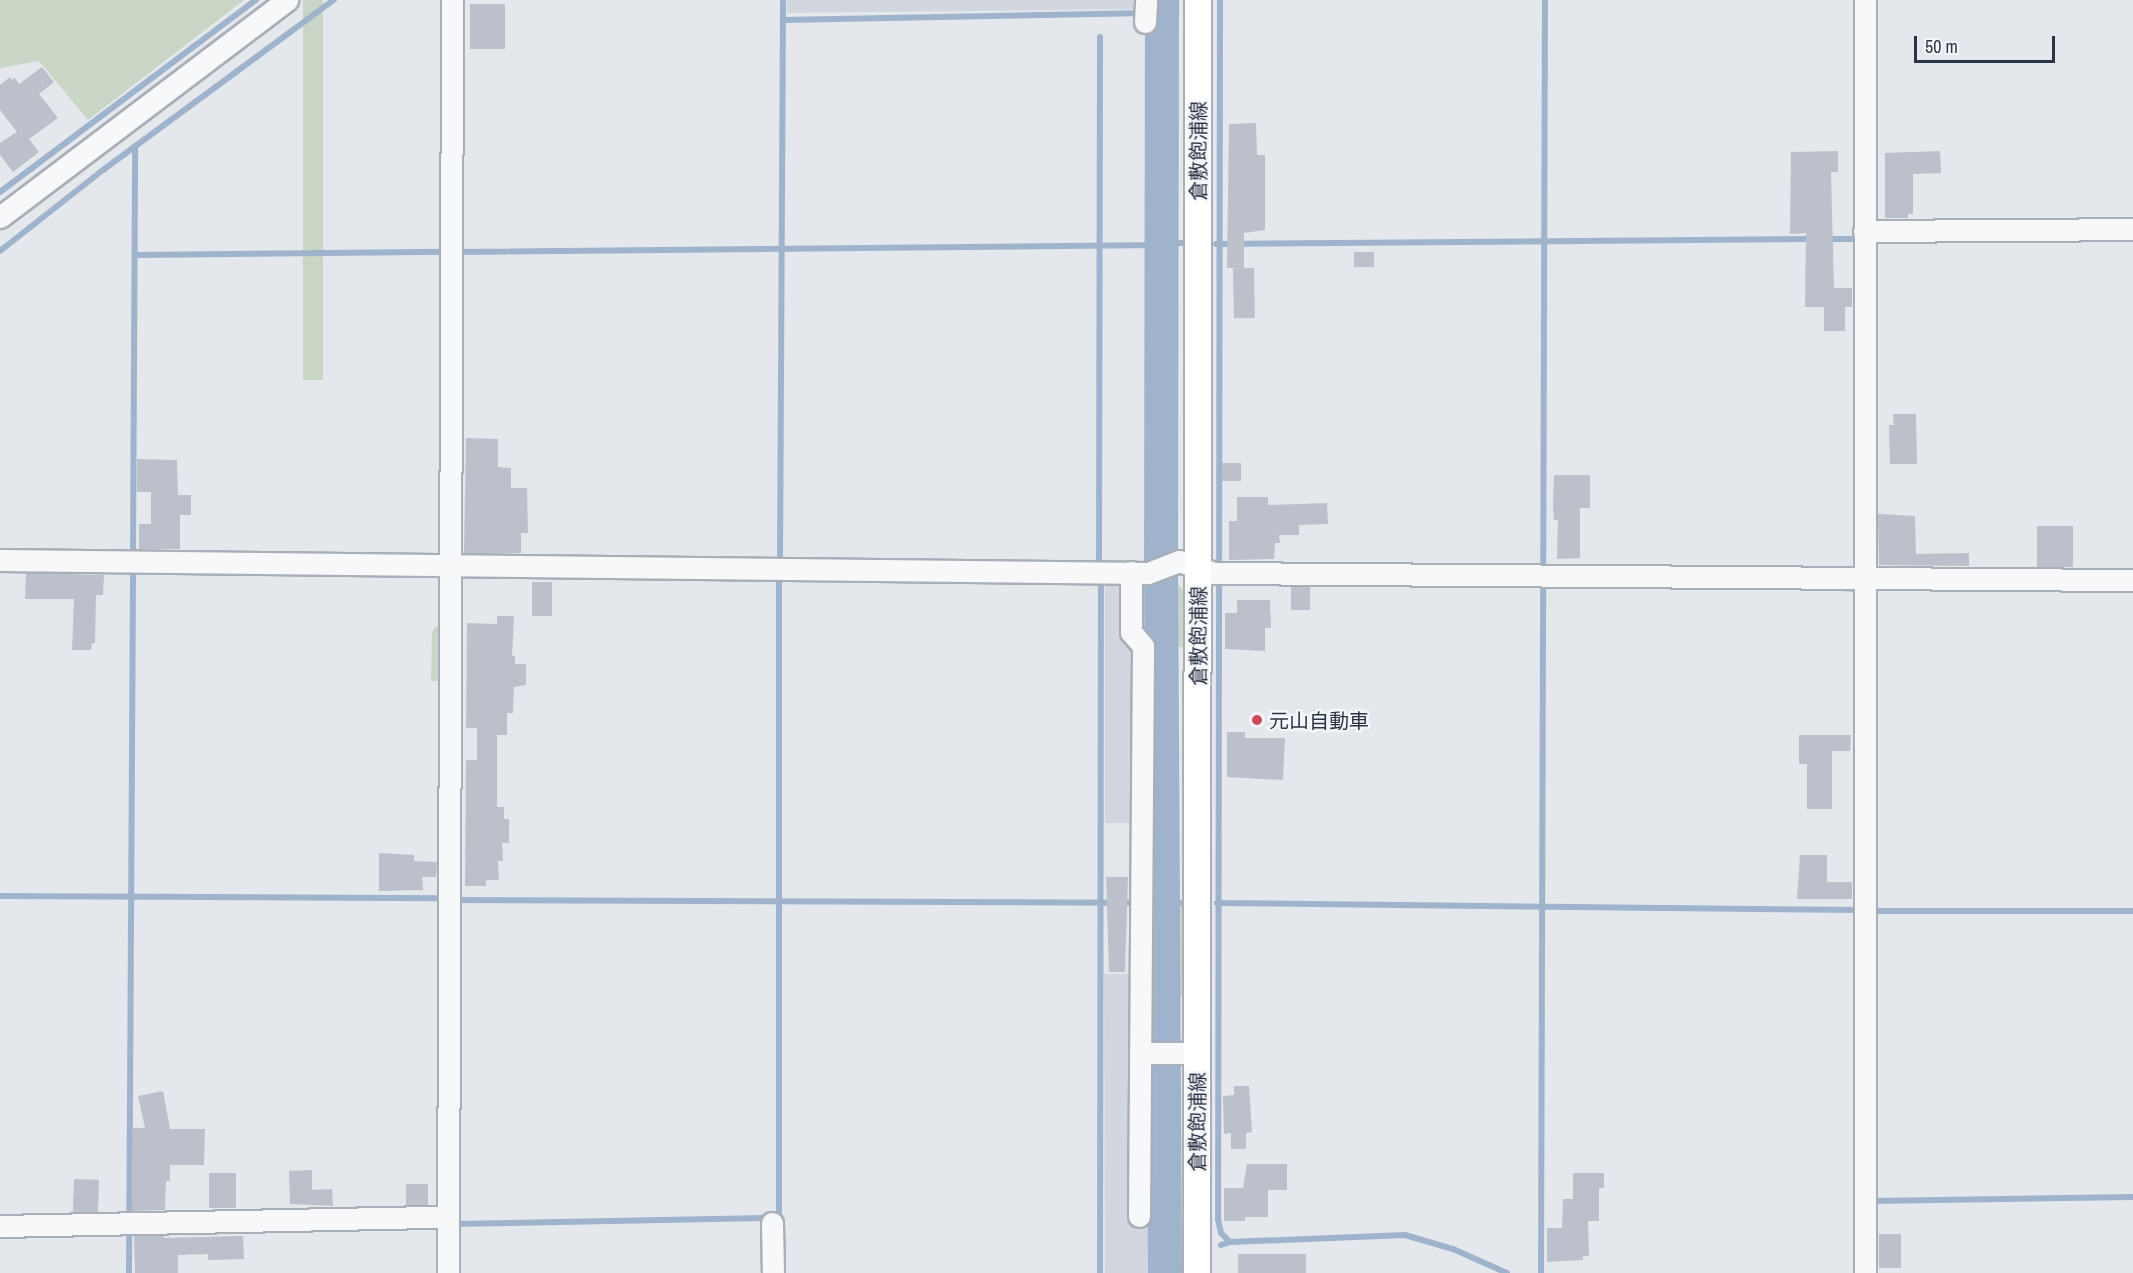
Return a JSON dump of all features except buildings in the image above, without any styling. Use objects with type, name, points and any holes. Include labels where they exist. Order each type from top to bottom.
[{"type":"main road","name":"倉敷飽浦線","points":[[1197,1273],[1197,1053],[1213,572],[1198,0]]},
{"type":"street","points":[[0,217],[287,0]]},
{"type":"street","points":[[448,1273],[452,0]]},
{"type":"street","points":[[1865,0],[1867,234],[1865,1273]]},
{"type":"street","points":[[1867,234],[2133,229]]},
{"type":"street","points":[[0,560],[449,567],[1131,572],[1162,567],[1179,561],[1213,572],[1542,574],[1867,581],[2133,580]]},
{"type":"street","points":[[1131,572],[1131,632],[1143,646],[1141,904],[1156,1053],[1139,1216]]},
{"type":"street","points":[[1156,1053],[1197,1053]]},
{"type":"street","points":[[0,1226],[448,1217]]},
{"type":"street","points":[[772,1223],[773,1273]]},
{"type":"shaded area","points":[[787,0],[1139,0],[1139,9],[787,13]]},
{"type":"shaded area","points":[[1155,582],[1154,860],[1149,860],[1135,823],[1105,823],[1105,585],[1147,585]]},
{"type":"shaded area","points":[[1150,908],[1153,1273],[1105,1273],[1104,974],[1132,974]]},
{"type":"green space","points":[[0,0],[244,0],[88,120],[39,61],[0,68]]},
{"type":"green space","points":[[303,0],[323,0],[323,380],[303,380]]},
{"type":"green space","points":[[1173,579],[1185,592],[1186,647],[1170,647],[1169,606]]},
{"type":"green space","points":[[435,627],[445,627],[445,681],[431,681],[432,633]]},
{"type":"green space","points":[[1170,906],[1184,906],[1184,993],[1180,997],[1171,993]]},
{"type":"waterway","points":[[0,192],[256,0]]},
{"type":"waterway","points":[[0,251],[103,170],[334,0]]},
{"type":"waterway","points":[[780,562],[783,0]]},
{"type":"waterway","points":[[1162,0],[1161,555],[1165,1273]]},
{"type":"waterway","points":[[1220,0],[1218,1219],[1221,1233],[1230,1242]]},
{"type":"waterway","points":[[1541,1273],[1545,0]]},
{"type":"waterway","points":[[783,20],[1162,13]]},
{"type":"waterway","points":[[1099,563],[1100,37]]},
{"type":"waterway","points":[[133,556],[135,146]]},
{"type":"waterway","points":[[1216,244],[1811,239]]},
{"type":"waterway","points":[[1825,239],[1862,239]]},
{"type":"waterway","points":[[1162,243],[1185,243]]},
{"type":"waterway","points":[[457,252],[1162,245]]},
{"type":"waterway","points":[[135,255],[444,252]]},
{"type":"waterway","points":[[129,1273],[133,572]]},
{"type":"waterway","points":[[779,579],[779,1224]]},
{"type":"waterway","points":[[1100,1273],[1101,581]]},
{"type":"waterway","points":[[1840,588],[1862,589]]},
{"type":"waterway","points":[[0,896],[440,898]]},
{"type":"waterway","points":[[457,900],[1181,903]]},
{"type":"waterway","points":[[1217,903],[1858,910]]},
{"type":"waterway","points":[[1870,911],[2133,911]]},
{"type":"waterway","points":[[1873,1201],[2133,1197]]},
{"type":"waterway","points":[[453,1224],[770,1218]]},
{"type":"waterway","points":[[1221,1245],[1230,1242],[1405,1235],[1453,1249],[1507,1273]]},
{"type":"waterway","points":[[1165,1259],[1185,1258]]},
{"type":"place","name":"元山自動車","points":[[1257,720]]}]
